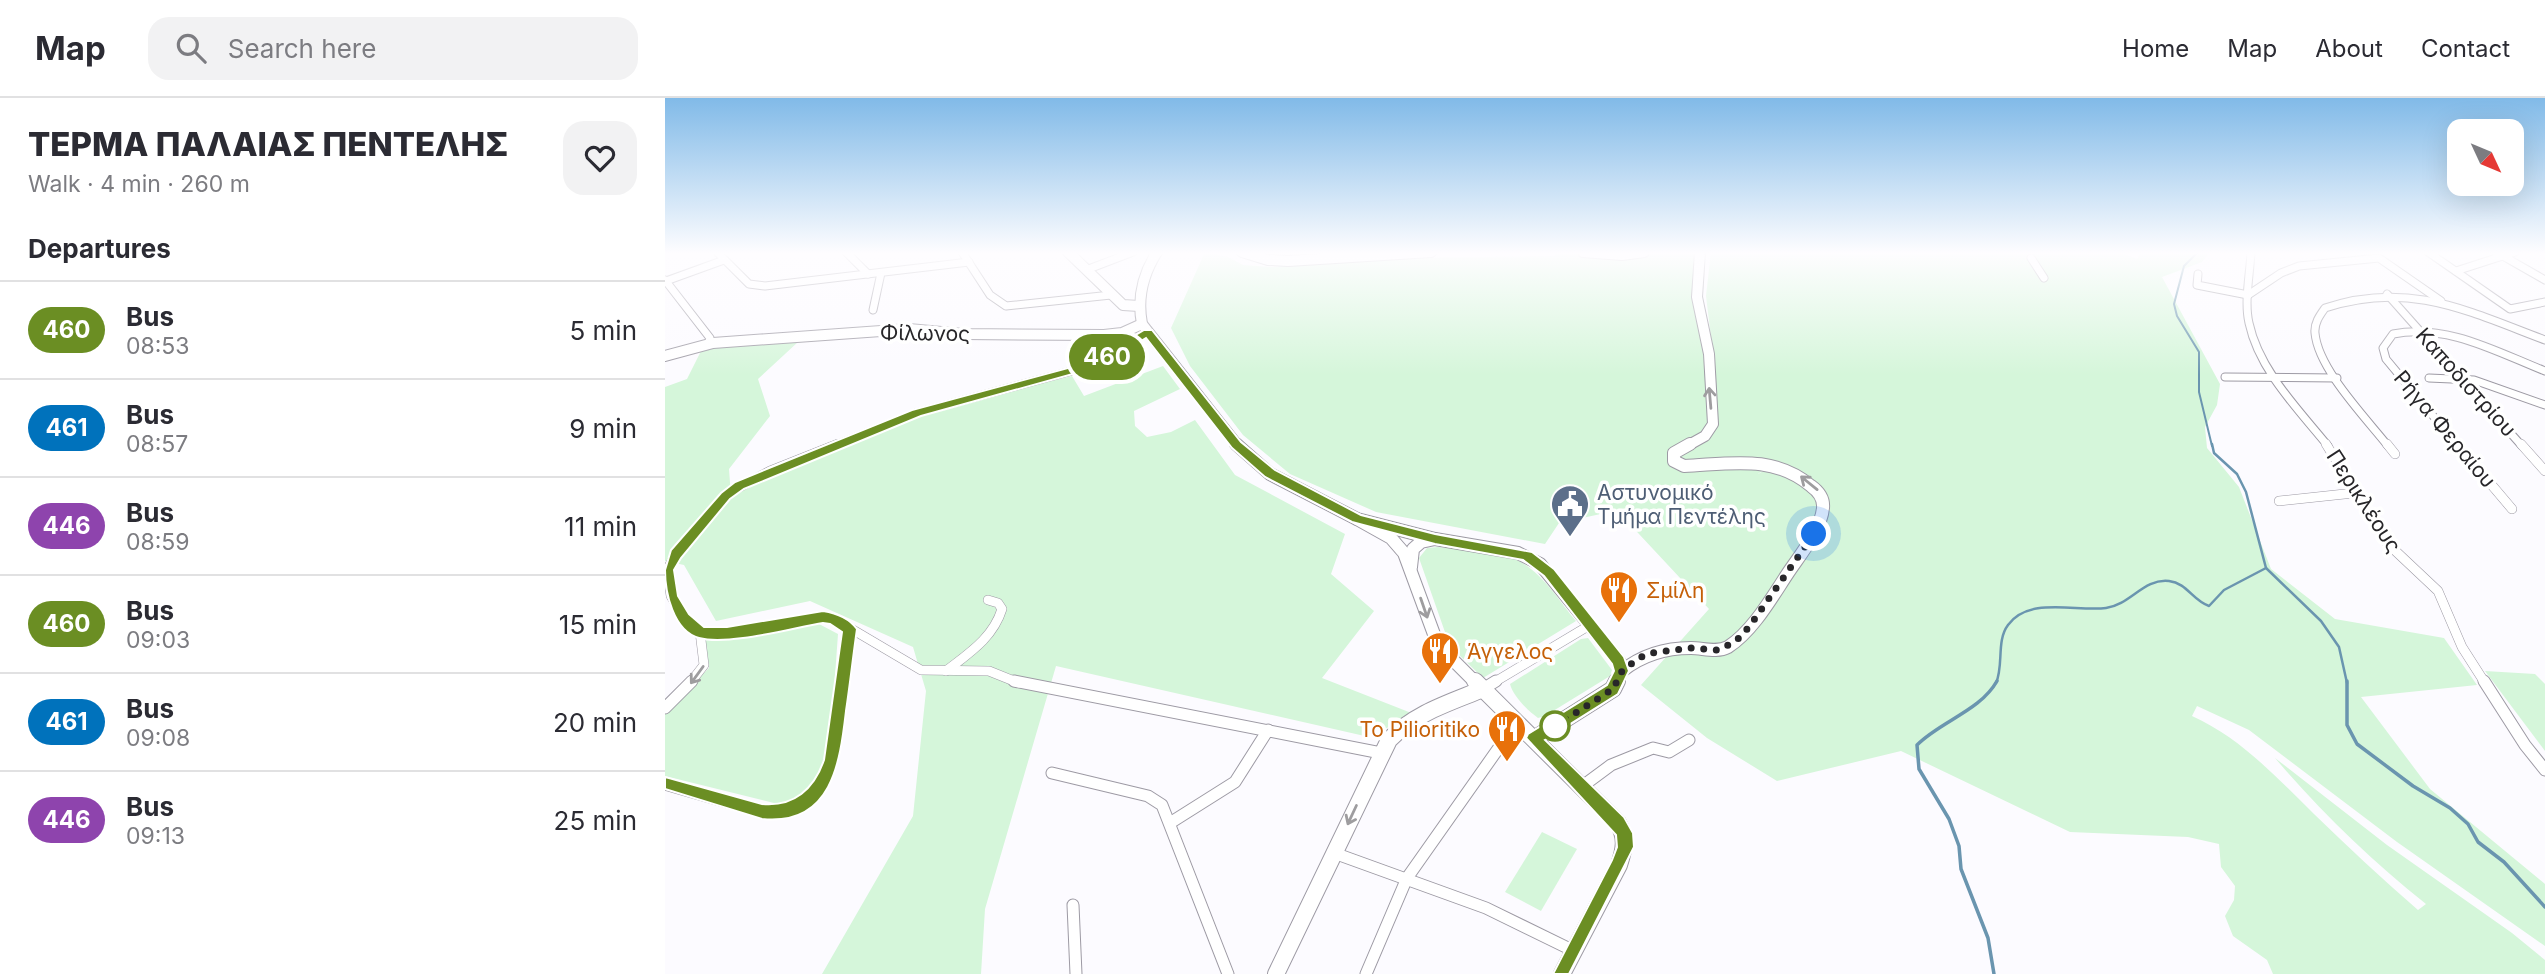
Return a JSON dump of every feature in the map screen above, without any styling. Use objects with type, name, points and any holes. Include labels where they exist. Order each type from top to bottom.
[{"type":"main road","points":[[1142,293],[1139,306],[1145,328],[1226,432],[1251,459],[1279,480],[1394,541],[1411,571],[1434,638],[1580,788],[1618,822],[1624,833],[1626,847],[1565,973]]},
{"type":"main road","points":[[1534,738],[1613,689],[1622,671],[1639,658],[1651,653],[1690,648],[1718,650],[1736,641],[1749,627],[1814,534],[1823,510],[1823,501],[1818,491],[1784,467],[1757,461],[1684,466],[1674,461],[1674,453],[1705,436],[1713,424],[1709,354],[1697,293]]},
{"type":"main road","points":[[1111,295],[1127,307],[1139,306]]},
{"type":"main road","name":"Φίλωνος","points":[[665,356],[708,344],[918,329],[963,334],[1104,335],[1145,328]]},
{"type":"main road","points":[[1357,519],[1435,539],[1527,556],[1549,572],[1619,661],[1622,671]]},
{"type":"main road","points":[[1411,571],[1410,557],[1413,549],[1421,542],[1435,539]]},
{"type":"main road","points":[[1276,974],[1381,753],[1394,733],[1407,722],[1483,689]]},
{"type":"street","points":[[670,293],[710,338],[708,344]]},
{"type":"street","points":[[873,310],[877,293]]},
{"type":"street","points":[[990,293],[1006,306],[1111,295]]},
{"type":"street","points":[[2237,293],[2248,295],[2251,293]]},
{"type":"street","points":[[2429,293],[2447,305]]},
{"type":"street","points":[[2487,293],[2510,309],[2545,302]]},
{"type":"street","points":[[2395,453],[2337,378],[2317,344],[2315,335],[2318,318],[2325,308],[2344,300],[2387,294],[2447,305],[2545,340]]},
{"type":"street","name":"Καποδιστρίου","points":[[2387,294],[2545,471]]},
{"type":"street","name":"Περικλέους","points":[[2248,295],[2251,333],[2274,378],[2327,446],[2387,543],[2438,591],[2462,647],[2525,745],[2545,770]]},
{"type":"street","points":[[1145,328],[1094,365],[916,413],[750,480],[732,491],[713,509],[676,554],[667,570],[671,596],[684,618],[700,632],[727,633],[823,617],[833,618],[921,670],[989,671],[1019,683],[1381,753]]},
{"type":"street","points":[[2419,329],[2451,336],[2545,371]]},
{"type":"street","name":"Ρήγα Φεραίου","points":[[2419,329],[2398,332],[2389,337],[2383,348],[2386,359],[2512,509]]},
{"type":"street","points":[[2225,377],[2337,378]]},
{"type":"street","points":[[2429,378],[2462,378],[2487,383],[2545,405]]},
{"type":"street","points":[[2279,501],[2354,493]]},
{"type":"street","points":[[944,672],[989,634],[1000,621],[1002,609],[997,603],[988,600]]},
{"type":"street","points":[[1483,689],[1590,625]]},
{"type":"street","points":[[665,784],[762,812],[778,813],[794,809],[814,795],[827,777],[832,760],[849,629]]},
{"type":"street","points":[[665,708],[700,673],[704,665],[700,632]]},
{"type":"street","points":[[1366,974],[1407,878],[1461,798],[1518,722]]},
{"type":"street","points":[[1170,822],[1235,782],[1268,730]]},
{"type":"street","points":[[1580,788],[1611,765],[1653,748],[1664,753],[1669,752],[1689,740]]},
{"type":"street","points":[[1052,773],[1149,796],[1162,806],[1228,974]]},
{"type":"street","points":[[1333,853],[1486,908],[1574,951]]},
{"type":"street","points":[[1073,905],[1076,974]]},
{"type":"green space","points":[[1187,293],[1693,293],[1707,354],[1706,390],[1711,424],[1705,434],[1670,453],[1670,462],[1677,467],[1688,469],[1770,465],[1758,474],[1778,463],[1763,460],[1691,465],[1683,464],[1677,457],[1683,449],[1710,435],[1717,424],[1712,390],[1713,354],[1706,293],[2171,293],[2220,384],[2217,405],[2205,427],[2207,448],[2239,487],[2271,569],[2335,619],[2444,638],[2477,685],[2361,697],[2430,789],[2545,884],[2545,946],[2397,842],[2249,730],[2197,706],[2192,716],[2226,735],[2257,759],[2352,851],[2418,910],[2426,904],[2347,835],[2275,758],[2387,845],[2512,933],[2545,960],[2545,974],[2273,974],[2267,960],[2233,936],[2225,916],[2234,900],[2235,886],[2221,867],[2219,844],[2188,837],[2070,832],[1901,751],[1777,781],[1707,738],[1641,685],[1709,609],[1625,519],[1610,512],[1559,523],[1545,544],[1376,512],[1290,474],[1243,435],[1190,366],[1171,328]]},
{"type":"green space","points":[[798,342],[758,379],[770,416],[729,469],[731,496],[744,486],[796,462],[939,408],[1072,376],[1084,396],[1163,366],[1180,389],[1134,411],[1135,426],[1147,437],[1171,432],[1195,420],[1235,475],[1345,534],[1331,574],[1374,611],[1322,678],[1414,714],[1369,737],[1056,666],[985,909],[981,974],[822,974],[913,816],[926,691],[913,647],[810,601],[716,621],[684,565],[665,561],[665,387],[687,379],[702,349]]},
{"type":"green space","points":[[1427,548],[1494,553],[1515,559],[1532,569],[1576,621],[1483,678],[1455,651],[1446,635],[1419,558]]},
{"type":"green space","points":[[796,624],[819,624],[838,634],[829,759],[821,778],[801,798],[782,805],[665,776],[665,712],[709,668],[705,636],[716,637]]},
{"type":"green space","points":[[1588,638],[1612,670],[1610,676],[1538,718],[1521,702],[1510,684],[1581,639]]},
{"type":"green space","points":[[2485,671],[2535,674],[2545,684],[2545,751]]},
{"type":"green space","points":[[1542,832],[1577,849],[1541,911],[1505,892]]},
{"type":"waterway","points":[[2177,293],[2174,304],[2177,316],[2199,352],[2199,392],[2212,446]]},
{"type":"waterway","points":[[2212,444],[2214,453],[2237,474],[2246,492],[2266,568]]},
{"type":"waterway","points":[[1996,682],[2004,631],[2017,616],[2028,611],[2054,607],[2094,609],[2115,606],[2144,587],[2160,581],[2181,585],[2209,606],[2224,590],[2266,568]]},
{"type":"waterway","points":[[2266,568],[2321,621],[2339,647],[2347,683]]},
{"type":"waterway","points":[[1994,974],[1988,938],[1961,869],[1959,846],[1949,819],[1919,769],[1917,745],[1971,708],[1996,682]]},
{"type":"waterway","points":[[2347,683],[2347,725],[2357,744],[2413,786],[2450,808],[2468,824],[2478,842],[2504,862],[2545,907]]},
{"type":"bus line","name":"460","points":[[665,784],[762,812],[778,813],[794,809],[814,795],[827,777],[832,760],[842,701],[849,629],[833,618],[823,617],[727,633],[700,632],[684,618],[671,596],[667,570],[676,554],[725,496],[740,485],[770,471],[916,413],[1094,365],[1127,342],[1148,332],[1237,445],[1270,474],[1357,519],[1435,539],[1527,556],[1549,572],[1619,661],[1622,671],[1613,689],[1534,738],[1580,788],[1618,822],[1624,833],[1626,847],[1562,974]]},
{"type":"place","name":"Αστυνομικό Τμήμα Πεντέλης","points":[[1570,538]]},
{"type":"place","name":"Σμίλη","points":[[1619,624]]},
{"type":"place","name":"Άγγελος","points":[[1440,685]]},
{"type":"place","name":"To Pilioritiko","points":[[1507,763]]},
{"type":"route","points":[[1555,726],[1613,689],[1622,671],[1639,658],[1651,653],[1690,648],[1718,650],[1736,641],[1749,627],[1814,534]]}]
